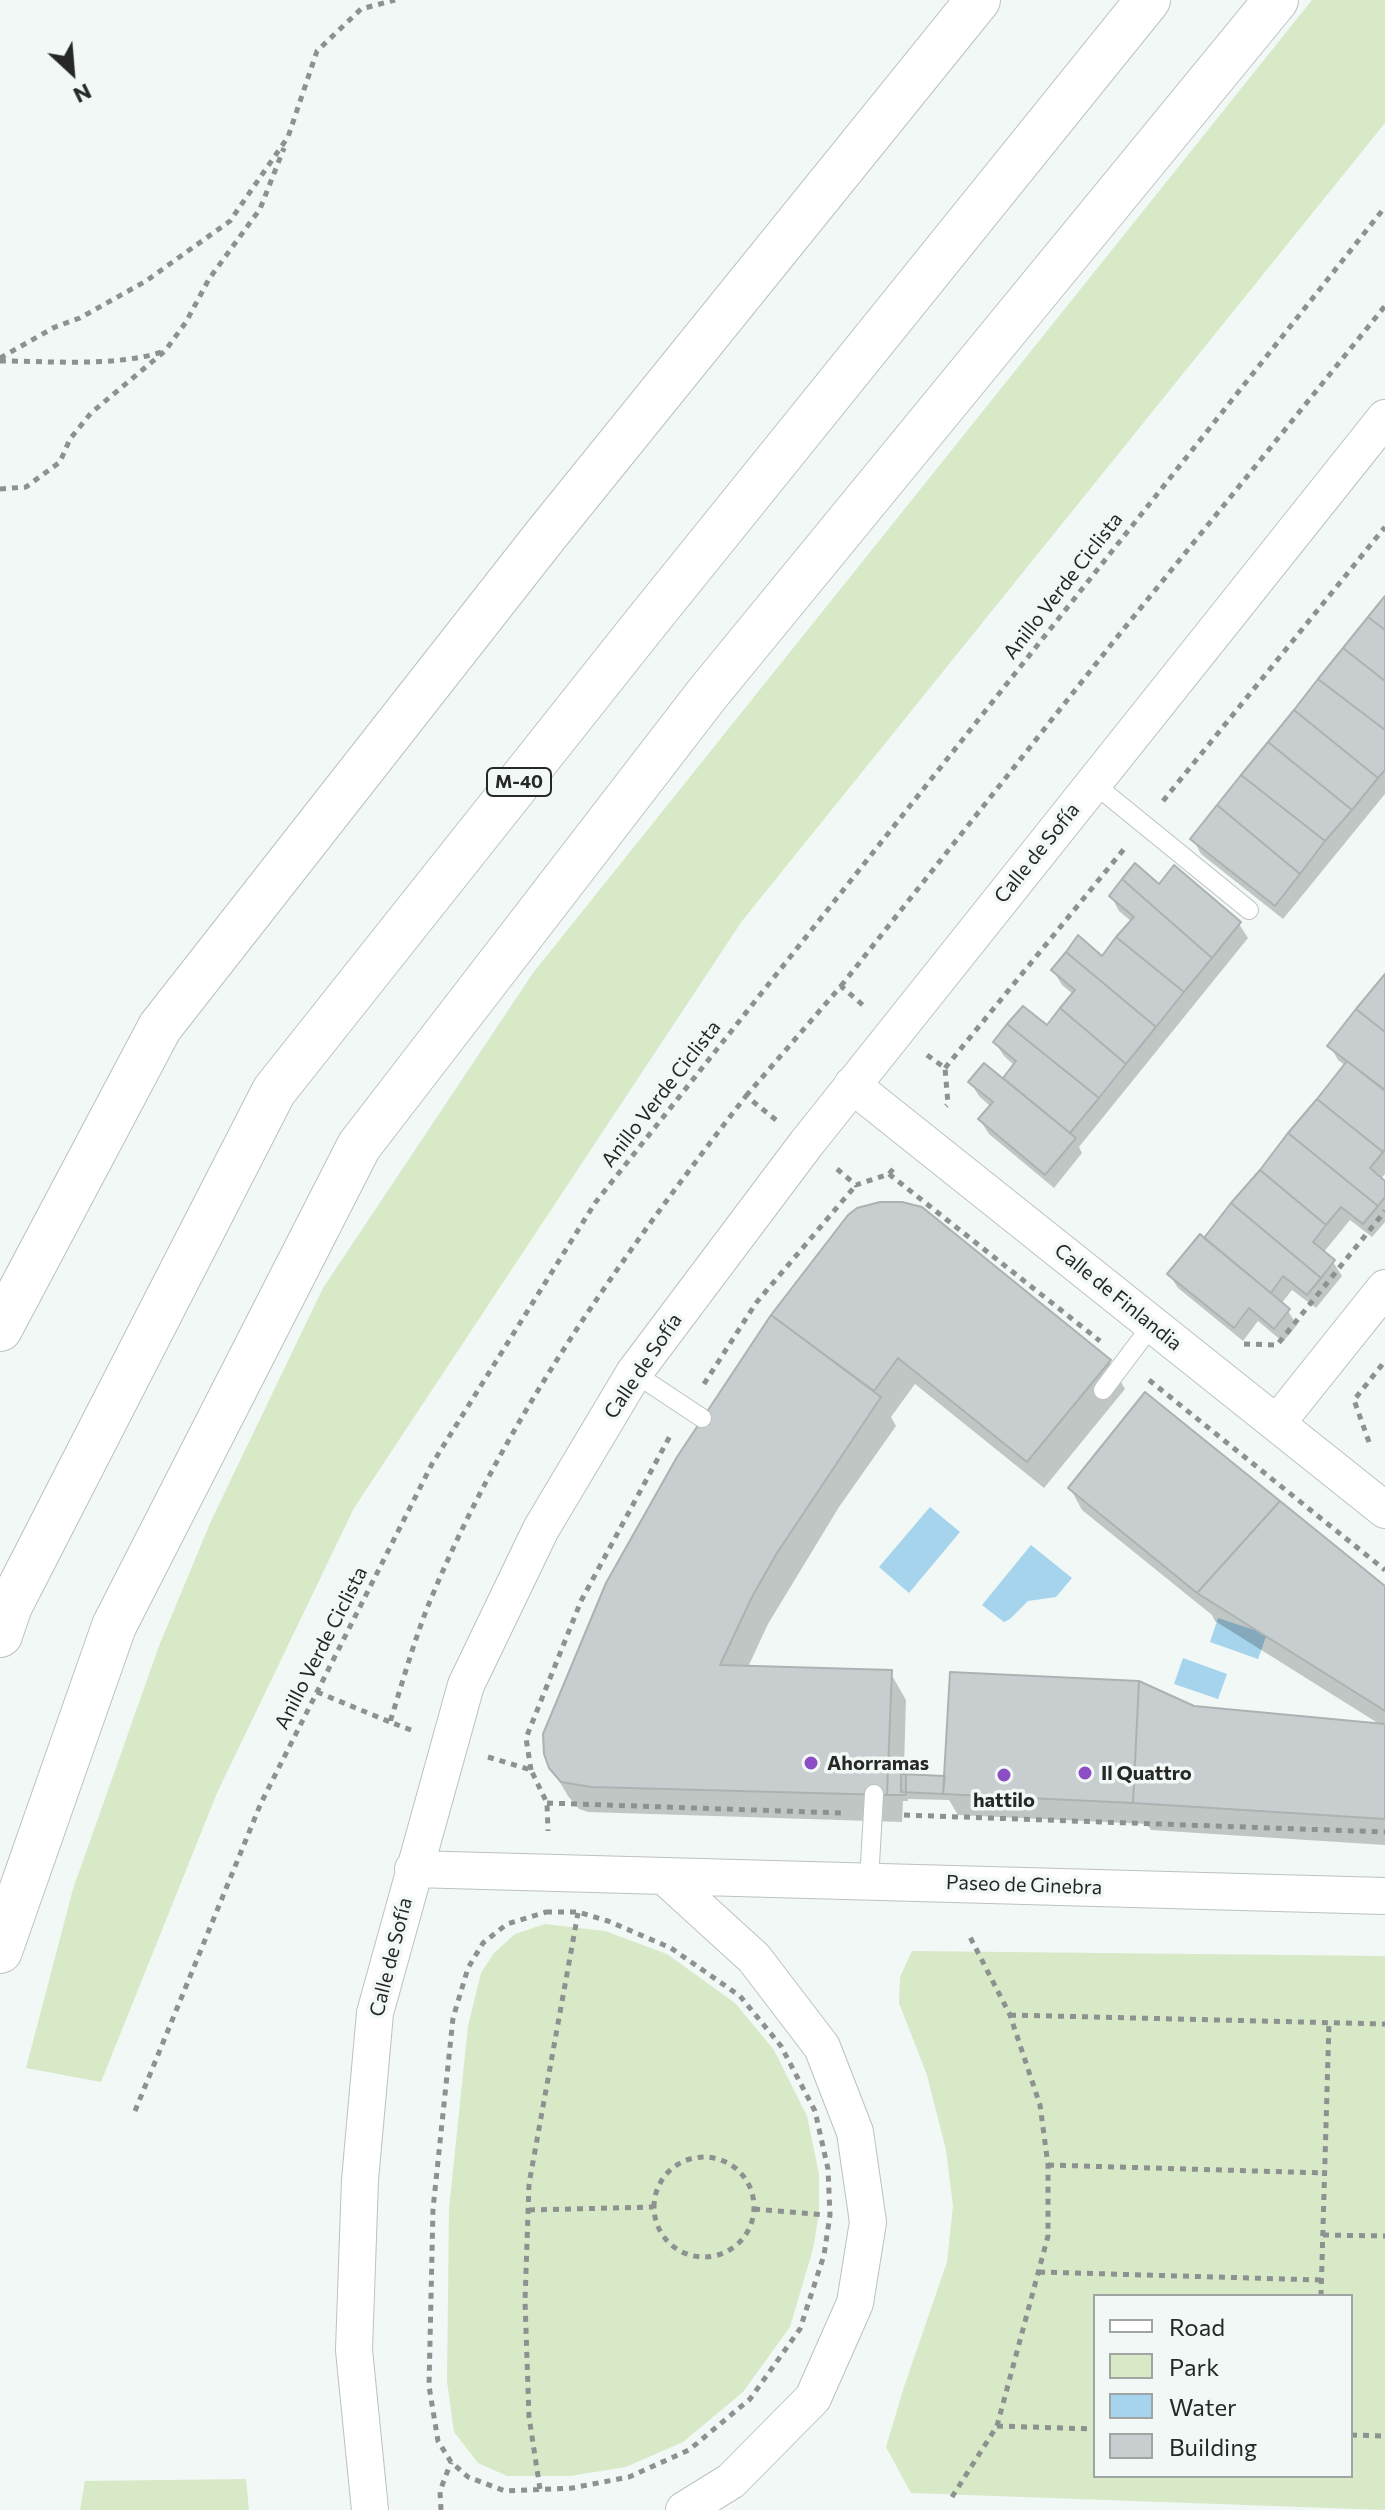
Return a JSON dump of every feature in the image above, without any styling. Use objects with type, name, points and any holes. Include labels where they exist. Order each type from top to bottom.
[{"type":"highway","points":[[0,1329],[160,1027],[545,536],[978,0]]},
{"type":"highway","name":"M-40","points":[[0,1635],[17,1592],[274,1091],[648,620],[1148,0]]},
{"type":"highway","points":[[0,1951],[114,1626],[359,1146],[708,693],[1276,0]]},
{"type":"street","name":"Calle de Sofía","points":[[370,2510],[354,2350],[360,2180],[375,2013],[466,1685],[541,1529],[634,1373],[852,1085],[1385,418]]},
{"type":"street","name":"Calle de Finlandia","points":[[852,1085],[1385,1510]]},
{"type":"street","points":[[1277,1423],[1385,1288]]},
{"type":"street","name":"Paseo de Ginebra","points":[[413,1869],[1385,1896]]},
{"type":"street","points":[[664,1876],[754,1958],[822,2047],[855,2132],[868,2222],[855,2303],[813,2398],[731,2481],[684,2510]]},
{"type":"lane","points":[[1093,783],[1249,910]]},
{"type":"lane","points":[[1103,1390],[1152,1325]]},
{"type":"lane","points":[[634,1373],[694,1414]]},
{"type":"lane","points":[[869,1881],[874,1794]]},
{"type":"path","points":[[0,489],[26,487],[60,462],[70,439],[91,413],[165,351],[186,322],[209,279],[260,209],[317,51],[361,9],[395,0]]},
{"type":"path","points":[[0,360],[146,281],[230,221],[288,137]]},
{"type":"path","name":"Anillo Verde Ciclista","points":[[135,2111],[261,1803],[432,1464],[595,1203],[1385,207]]},
{"type":"path","points":[[841,986],[1385,306]]},
{"type":"path","points":[[0,360],[71,361],[147,356],[165,351]]},
{"type":"path","points":[[948,1104],[960,1114]]},
{"type":"path","points":[[531,1770],[526,1738],[581,1601],[674,1428],[694,1414],[756,1303],[856,1185]]},
{"type":"path","points":[[1243,1344],[1277,1345],[1385,1211]]},
{"type":"path","points":[[1371,1448],[1354,1400],[1385,1361]]},
{"type":"path","points":[[317,1692],[390,1722]]},
{"type":"path","points":[[547,1803],[1385,1832]]},
{"type":"path","points":[[546,1912],[578,1912],[608,1921],[671,1948],[740,1996],[781,2046],[815,2111],[828,2169],[830,2215],[824,2255],[800,2329],[750,2399],[689,2450],[629,2477],[572,2488],[505,2491],[468,2477],[451,2462],[438,2441],[429,2386],[433,2209],[453,2018],[468,1968],[483,1943],[507,1924],[546,1912]]},
{"type":"path","points":[[540,2489],[529,2417],[525,2301],[529,2184],[578,1912]]},
{"type":"path","points":[[952,2497],[997,2426],[1048,2236],[1048,2165],[1040,2105],[1010,2015],[969,1935]]},
{"type":"path","points":[[1010,2015],[1385,2024]]},
{"type":"path","points":[[1321,2294],[1329,2023]]},
{"type":"path","points":[[705,2157],[734,2167],[745,2179],[754,2209],[750,2226],[727,2252],[694,2256],[678,2250],[665,2239],[653,2207],[656,2191],[675,2166],[689,2159],[705,2157]]},
{"type":"path","points":[[1048,2165],[1325,2173]]},
{"type":"path","points":[[529,2210],[653,2207]]},
{"type":"path","points":[[754,2209],[830,2215]]},
{"type":"path","points":[[1323,2235],[1385,2236]]},
{"type":"path","points":[[1038,2272],[1321,2280]]},
{"type":"path","points":[[997,2426],[1093,2429]]},
{"type":"path","points":[[1353,2435],[1385,2436]]},
{"type":"path","points":[[441,2510],[440,2491],[451,2462]]},
{"type":"green space","points":[[1312,0],[1385,0],[1385,123],[742,921],[354,1508],[217,1793],[101,2082],[26,2068],[73,1889],[159,1646],[211,1521],[323,1288],[533,973]]},
{"type":"green space","points":[[545,1924],[605,1931],[667,1954],[735,2003],[774,2050],[807,2116],[819,2174],[819,2214],[813,2249],[790,2327],[743,2392],[683,2442],[626,2467],[570,2476],[507,2476],[478,2463],[454,2432],[447,2381],[449,2209],[468,2026],[481,1973],[494,1953],[515,1934]]},
{"type":"green space","points":[[912,1951],[1385,1956],[1385,2510],[911,2493],[886,2447],[947,2262],[953,2206],[946,2150],[927,2075],[899,2003],[900,1977]]},
{"type":"green space","points":[[246,2479],[249,2510],[80,2510],[85,2481]]},
{"type":"water","points":[[930,1507],[960,1532],[909,1593],[879,1567]]},
{"type":"water","points":[[1031,1545],[1072,1578],[1056,1597],[1028,1601],[1004,1622],[982,1605]]},
{"type":"water","points":[[1218,1618],[1267,1634],[1258,1659],[1210,1642]]},
{"type":"water","points":[[1183,1658],[1227,1674],[1218,1699],[1174,1684]]},
{"type":"building","points":[[1385,596],[1385,630],[1368,617]]},
{"type":"building","points":[[1368,617],[1385,630],[1385,681],[1343,648]]},
{"type":"building","points":[[1343,648],[1385,681],[1385,730],[1318,679]]},
{"type":"building","points":[[1318,679],[1385,730],[1385,770],[1378,778],[1294,710]]},
{"type":"building","points":[[1294,710],[1378,778],[1352,810],[1268,742]]},
{"type":"building","points":[[1268,742],[1352,810],[1325,841],[1241,775]]},
{"type":"building","points":[[1241,775],[1325,841],[1300,874],[1217,805]]},
{"type":"building","points":[[1217,805],[1300,874],[1275,906],[1190,839]]},
{"type":"building","points":[[1135,863],[1159,884],[1174,865],[1241,922],[1212,958],[1122,879]]},
{"type":"building","points":[[1122,879],[1212,958],[1184,992],[1116,937],[1134,917],[1109,896]]},
{"type":"building","points":[[1078,935],[1102,956],[1116,937],[1184,992],[1156,1027],[1066,952]]},
{"type":"building","points":[[1066,952],[1156,1027],[1126,1064],[1060,1008],[1075,990],[1051,970]]},
{"type":"building","points":[[1385,974],[1385,1032],[1356,1009]]},
{"type":"building","points":[[1023,1006],[1047,1025],[1060,1008],[1126,1064],[1099,1098],[1007,1024]]},
{"type":"building","points":[[1356,1009],[1385,1032],[1385,1090],[1327,1046]]},
{"type":"building","points":[[1007,1024],[1099,1098],[1070,1133],[1003,1078],[1016,1061],[993,1042]]},
{"type":"building","points":[[1347,1061],[1385,1091],[1383,1152],[1317,1099]]},
{"type":"building","points":[[984,1063],[1076,1138],[1045,1175],[978,1119],[993,1102],[968,1082]]},
{"type":"building","points":[[1317,1099],[1383,1152],[1370,1168],[1385,1181],[1385,1197],[1378,1206],[1288,1133]]},
{"type":"building","points":[[1288,1133],[1378,1206],[1363,1224],[1341,1207],[1326,1225],[1260,1170]]},
{"type":"building","points":[[1260,1170],[1326,1225],[1313,1242],[1335,1260],[1321,1278],[1231,1203]]},
{"type":"building","points":[[880,1202],[902,1202],[922,1207],[1111,1360],[1027,1462],[898,1358],[874,1391],[771,1315],[848,1215],[857,1208]]},
{"type":"building","points":[[1231,1203],[1321,1278],[1307,1295],[1283,1276],[1271,1293],[1204,1238]]},
{"type":"building","points":[[1200,1234],[1290,1309],[1274,1329],[1249,1308],[1234,1328],[1167,1274]]},
{"type":"building","points":[[771,1315],[881,1397],[777,1553],[720,1665],[892,1670],[887,1795],[591,1787],[561,1782],[549,1768],[544,1754],[543,1734],[606,1583],[677,1457]]},
{"type":"building","points":[[1145,1392],[1280,1501],[1197,1593],[1068,1488]]},
{"type":"building","points":[[1280,1501],[1385,1586],[1385,1711],[1197,1593]]},
{"type":"building","points":[[950,1672],[1139,1681],[1133,1803],[943,1794]]},
{"type":"building","points":[[1139,1681],[1194,1706],[1385,1724],[1385,1819],[1133,1803]]},
{"type":"building","points":[[888,1765],[906,1765],[906,1795],[887,1795]]},
{"type":"building","points":[[901,1774],[945,1776],[943,1794],[901,1792]]},
{"type":"place","name":"Ahorramas","points":[[811,1763]]},
{"type":"place","name":"Il Quattro","points":[[1085,1773]]},
{"type":"place","name":"hattilo","points":[[1004,1775]]}]
